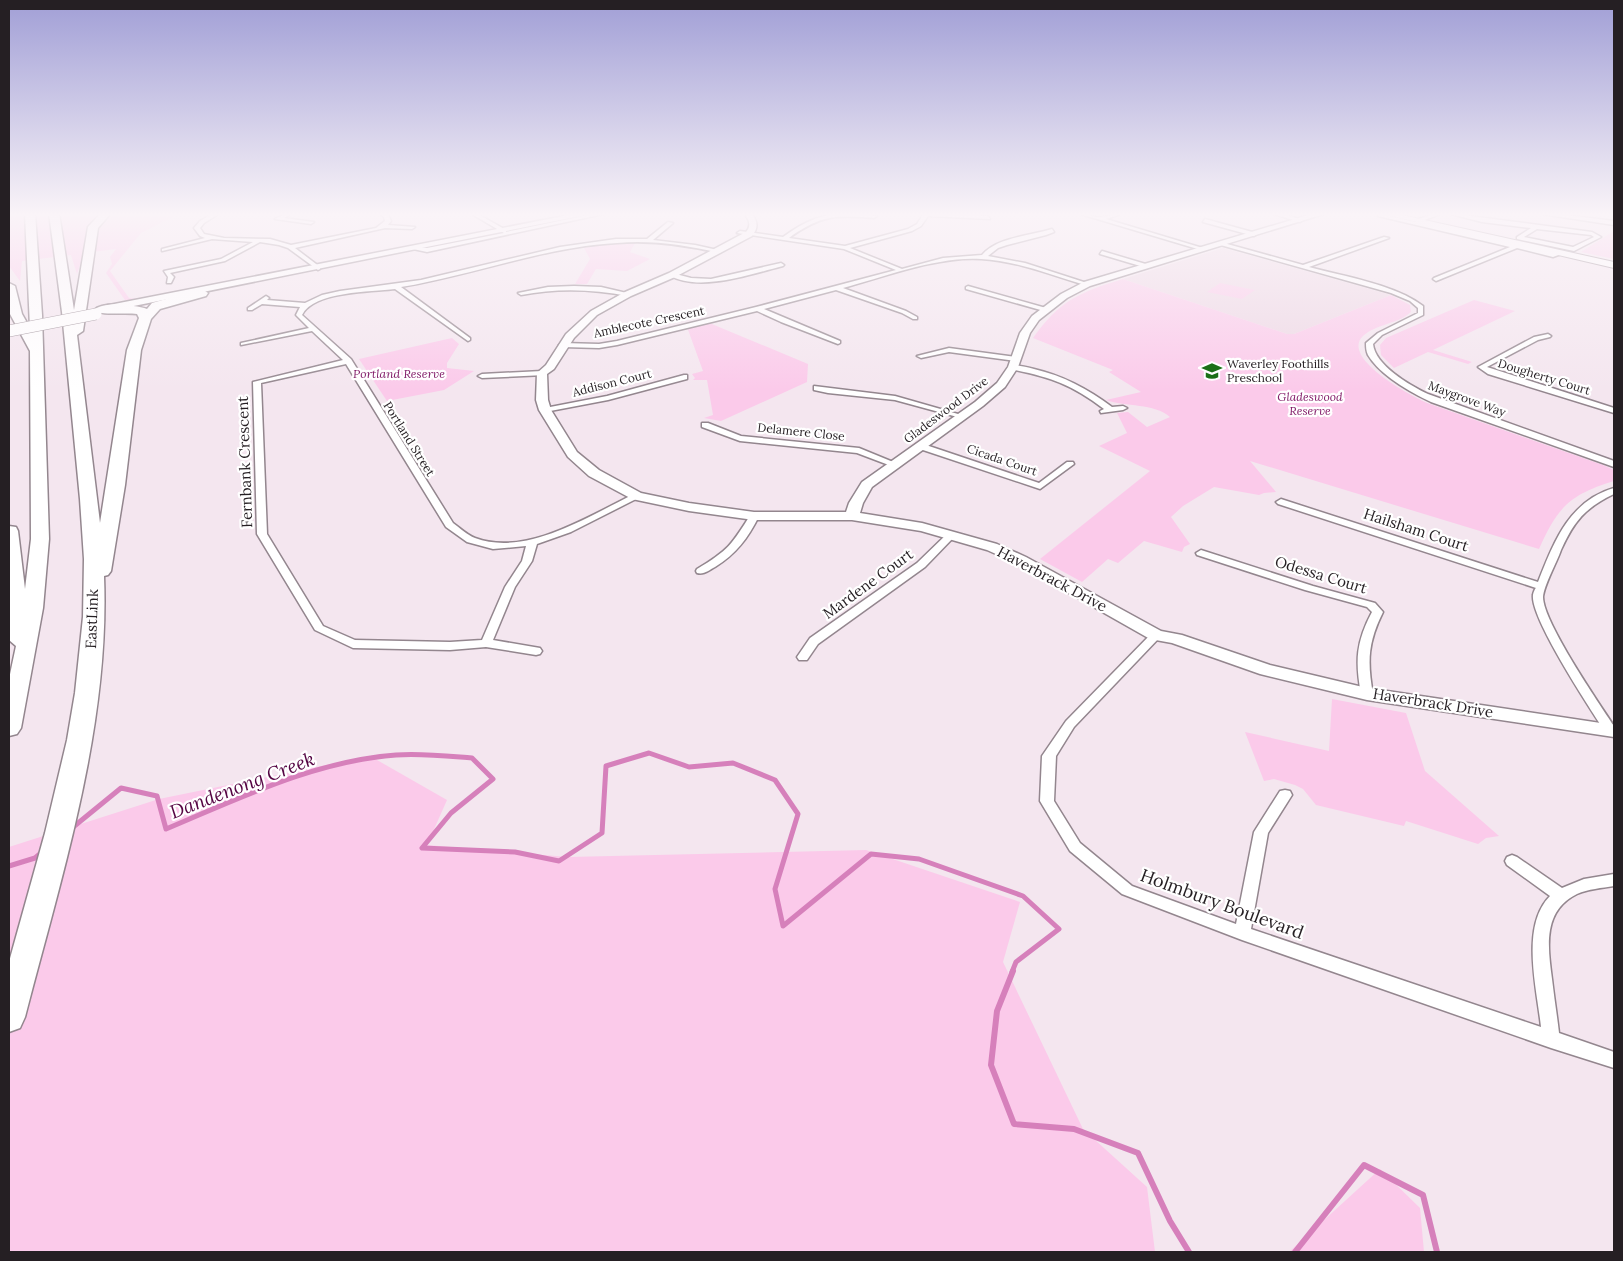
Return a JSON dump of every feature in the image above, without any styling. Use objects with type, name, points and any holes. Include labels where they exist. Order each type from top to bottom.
[{"type":"highway","points":[[9,728],[33,608],[40,540],[33,272]]},
{"type":"highway","name":"EastLink","points":[[9,1017],[70,791],[84,713],[92,643],[94,573],[86,465],[62,272]]},
{"type":"highway","points":[[75,371],[78,325],[85,272]]},
{"type":"highway","points":[[9,286],[16,314],[36,351]]},
{"type":"highway","points":[[93,621],[116,485],[134,350],[145,318],[156,306],[202,293]]},
{"type":"highway","points":[[97,312],[125,308],[142,312],[145,318]]},
{"type":"highway","points":[[9,531],[22,670]]},
{"type":"street","points":[[167,272],[171,277],[169,282]]},
{"type":"street","points":[[9,330],[299,272]]},
{"type":"street","points":[[125,308],[300,272]]},
{"type":"street","points":[[262,302],[304,305],[344,292],[395,286],[460,272]]},
{"type":"street","points":[[482,376],[542,373],[550,367],[563,345],[580,324],[594,313],[628,294],[679,272]]},
{"type":"street","points":[[672,276],[711,281],[752,272]]},
{"type":"street","name":"Amblecote Crescent","points":[[563,345],[599,346],[758,309],[893,272]]},
{"type":"street","name":"Amblecote Crescent","points":[[1045,272],[1087,284]]},
{"type":"street","name":"Gladeswood Drive","points":[[852,516],[856,503],[867,485],[979,404],[1001,385],[1015,363],[1025,333],[1044,309],[1087,284],[1127,272]]},
{"type":"street","name":"Maygrove Way","points":[[1320,272],[1399,294],[1421,307],[1422,312],[1419,316],[1380,334],[1370,343],[1370,353],[1375,359],[1409,388],[1439,402],[1614,464]]},
{"type":"street","points":[[1436,279],[1454,272]]},
{"type":"street","points":[[395,286],[468,339]]},
{"type":"street","points":[[521,293],[564,286],[628,294]]},
{"type":"street","points":[[836,288],[904,312],[915,318]]},
{"type":"street","points":[[968,288],[1044,309]]},
{"type":"street","points":[[250,309],[268,296]]},
{"type":"street","name":"Portland Street","points":[[304,305],[300,309],[299,315],[348,361],[449,525],[460,536],[478,544],[502,546],[532,543],[557,535],[637,496]]},
{"type":"street","points":[[758,309],[783,321],[838,342]]},
{"type":"street","points":[[243,344],[314,329]]},
{"type":"street","name":"Dougherty Court","points":[[1548,336],[1536,338],[1482,367],[1491,372],[1613,408]]},
{"type":"street","points":[[921,356],[949,350],[1015,363],[1045,372],[1084,389],[1107,410],[1123,408]]},
{"type":"street","name":"Fernbank Crescent","points":[[348,361],[257,382],[262,534],[319,628],[353,644],[450,646],[486,643],[536,651]]},
{"type":"street","name":"Haverbrack Drive","points":[[542,373],[542,400],[545,410],[572,454],[594,474],[637,496],[689,507],[754,516],[852,516],[922,527],[992,547],[1021,560],[1156,635],[1176,639],[1266,670],[1367,694],[1612,730]]},
{"type":"street","name":"Addison Court","points":[[545,410],[608,398],[684,377]]},
{"type":"street","points":[[817,388],[828,391],[895,398],[962,416]]},
{"type":"street","name":"Delamere Close","points":[[705,425],[740,438],[859,451],[894,464]]},
{"type":"street","name":"Cicada Court","points":[[920,446],[1040,486],[1070,464]]},
{"type":"street","points":[[1612,730],[1584,690],[1538,601],[1541,586],[1572,518],[1591,502],[1614,491]]},
{"type":"street","name":"Hailsham Court","points":[[1281,502],[1541,586]]},
{"type":"street","points":[[700,571],[725,556],[741,542],[754,516]]},
{"type":"street","name":"Mardene Court","points":[[803,657],[814,641],[921,564],[951,535]]},
{"type":"street","points":[[486,643],[510,587],[527,561],[532,543]]},
{"type":"street","name":"Odessa Court","points":[[1201,553],[1309,588],[1371,605],[1378,612],[1367,630],[1361,663],[1367,694]]},
{"type":"street","name":"Holmbury Boulevard","points":[[1156,635],[1070,724],[1049,756],[1047,801],[1075,847],[1127,890],[1242,933],[1614,1060]]},
{"type":"street","points":[[1242,933],[1261,832],[1285,795]]},
{"type":"street","points":[[1512,861],[1560,895]]},
{"type":"street","points":[[1551,1040],[1540,933],[1547,912],[1560,895],[1587,883],[1614,880]]},
{"type":"shaded area","points":[[1146,272],[1308,272],[1391,295],[1294,334],[1287,334],[1123,279]]},
{"type":"green space","points":[[13,272],[21,272],[20,281]]},
{"type":"green space","points":[[111,272],[129,298],[137,299],[205,287],[137,300],[125,300],[106,273]]},
{"type":"green space","points":[[582,272],[594,272],[587,284],[575,284]]},
{"type":"green space","name":"Gladeswood Reserve","points":[[1123,279],[1287,334],[1294,334],[1391,295],[1410,305],[1411,312],[1400,319],[1368,332],[1363,336],[1358,345],[1361,355],[1380,375],[1407,393],[1427,403],[1603,465],[1614,470],[1614,481],[1586,492],[1567,504],[1552,523],[1539,549],[1250,461],[1276,492],[1259,495],[1214,487],[1183,506],[1171,517],[1190,544],[1184,547],[1182,552],[1144,541],[1118,563],[1108,559],[1082,582],[1040,559],[1150,471],[1099,446],[1127,433],[1117,413],[1128,412],[1147,427],[1170,417],[1156,409],[1106,400],[1141,392],[1109,372],[1113,370],[1033,338],[1062,306],[1094,288]]},
{"type":"green space","points":[[1220,283],[1255,290],[1242,299],[1207,292]]},
{"type":"green space","points":[[1474,300],[1515,311],[1433,350],[1472,362],[1468,364],[1428,352],[1394,368],[1381,355],[1380,345],[1386,338]]},
{"type":"green space","points":[[707,322],[808,364],[807,382],[721,421],[704,418],[713,415],[707,380],[693,380],[695,378],[692,374],[703,371],[687,327]]},
{"type":"green space","name":"Portland Reserve","points":[[452,338],[459,344],[447,363],[447,368],[474,371],[444,390],[387,401],[359,359]]},
{"type":"green space","points":[[1332,699],[1406,713],[1425,771],[1499,836],[1486,838],[1478,844],[1406,821],[1404,826],[1316,805],[1303,789],[1295,785],[1274,779],[1264,781],[1245,732],[1329,751]]},
{"type":"green space","points":[[370,756],[447,800],[427,845],[568,857],[866,850],[1020,902],[1003,962],[1083,1129],[1147,1187],[1155,1252],[9,1252],[9,847],[159,799]]},
{"type":"green space","points":[[1380,1169],[1420,1208],[1424,1252],[1289,1252]]},
{"type":"waterway","name":"Dandenong Creek","points":[[72,828],[121,788],[157,796],[166,829],[250,794],[307,773],[366,759],[415,754],[472,758],[493,779],[451,813],[422,848],[515,852],[559,861],[602,833],[606,766],[649,753],[689,767],[733,763],[775,780],[798,814],[775,889],[783,926],[871,854],[919,859],[1023,896],[1059,929],[1016,962],[1012,972]]},
{"type":"waterway","name":"Dandenong Creek","points":[[9,866],[35,858],[41,853]]},
{"type":"waterway","name":"Dandenong Creek","points":[[1013,971],[997,1011],[991,1065],[1014,1124],[1074,1129],[1138,1153],[1170,1221],[1189,1252]]},
{"type":"waterway","name":"Dandenong Creek","points":[[1295,1252],[1364,1165],[1423,1195],[1437,1252]]},
{"type":"place","name":"Waverley Foothills Preschool","points":[[1212,371]]}]
